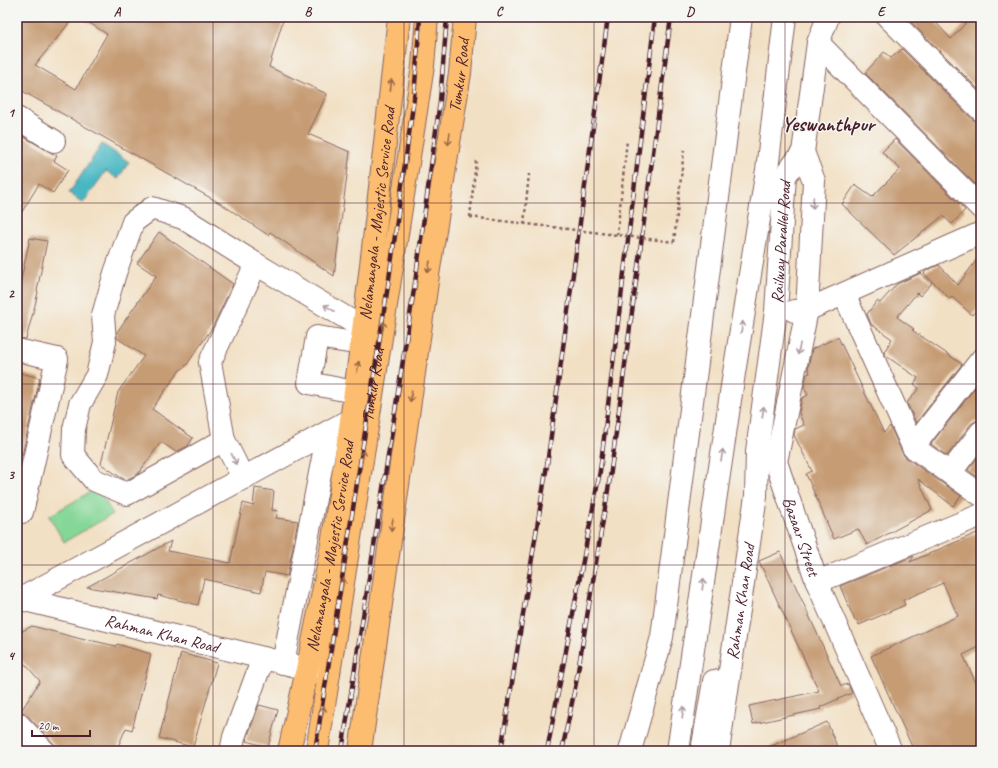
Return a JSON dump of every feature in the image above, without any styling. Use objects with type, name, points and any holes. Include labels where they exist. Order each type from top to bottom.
[{"type":"main road","name":"Nelamangala - Majestic Service Road","points":[[288,751],[307,669],[331,551],[362,336],[399,17]]},
{"type":"main road","name":"Tumkur Road","points":[[318,751],[423,66],[427,17]]},
{"type":"main road","name":"Tumkur Road","points":[[360,751],[428,275],[460,73],[465,17]]},
{"type":"street","points":[[630,751],[662,637],[742,17]]},
{"type":"street","points":[[678,751],[734,373],[776,173],[785,17]]},
{"type":"street","name":"Railway Parallel Road","points":[[757,451],[776,311],[776,173],[803,152],[818,43],[828,17]]},
{"type":"street","points":[[888,17],[981,110]]},
{"type":"street","points":[[818,43],[981,208]]},
{"type":"street","points":[[17,118],[54,141]]},
{"type":"street","points":[[803,152],[814,181]]},
{"type":"street","points":[[776,173],[814,181]]},
{"type":"street","name":"Bazaar Street","points":[[814,181],[807,310],[770,496],[823,579],[891,751]]},
{"type":"street","points":[[224,440],[127,494],[94,480],[73,455],[74,429],[80,404],[96,375],[105,342],[103,315],[115,273],[133,222],[152,208],[183,218],[256,264],[362,336]]},
{"type":"street","points":[[776,311],[807,310],[981,233]]},
{"type":"street","points":[[243,478],[224,440],[210,362],[256,264]]},
{"type":"street","points":[[844,294],[913,447],[981,495]]},
{"type":"street","points":[[354,392],[309,383],[317,337],[362,336]]},
{"type":"street","points":[[17,350],[56,359],[22,512],[17,511]]},
{"type":"street","points":[[913,447],[981,360]]},
{"type":"street","points":[[18,597],[350,420]]},
{"type":"street","points":[[233,751],[232,747],[234,737],[273,661],[306,545],[328,432]]},
{"type":"street","points":[[950,473],[981,432]]},
{"type":"street","name":"Rahman Khan Road","points":[[729,751],[770,496],[757,451]]},
{"type":"street","points":[[702,751],[742,513],[746,504],[770,496],[830,648],[877,751]]},
{"type":"street","name":"Rahman Khan Road","points":[[718,751],[770,496]]},
{"type":"street","points":[[907,751],[823,579],[981,515]]},
{"type":"street","points":[[306,545],[331,551]]},
{"type":"street","name":"Rahman Khan Road","points":[[18,597],[329,674]]},
{"type":"street","points":[[17,723],[41,750]]},
{"type":"path","points":[[617,235],[627,140]]},
{"type":"path","points":[[476,162],[470,217],[674,242],[684,150]]},
{"type":"path","points":[[524,224],[529,174]]},
{"type":"green space","points":[[97,488],[113,514],[64,542],[49,516]]},
{"type":"water","points":[[102,144],[129,162],[118,179],[106,171],[83,203],[69,193]]},
{"type":"building","points":[[17,17],[74,17],[35,65],[76,89],[107,34],[80,17],[284,17],[269,67],[327,94],[308,134],[350,152],[334,276],[270,232],[268,235],[223,205],[17,88]]},
{"type":"building","points":[[906,17],[931,17],[951,39],[971,17],[981,17],[981,92]]},
{"type":"building","points":[[902,49],[972,119],[977,122],[981,122],[981,190],[865,73],[884,52],[891,58]]},
{"type":"building","points":[[17,133],[57,156],[54,161],[68,170],[53,193],[39,184],[17,220]]},
{"type":"building","points":[[895,139],[965,210],[952,224],[943,216],[894,255],[842,204],[855,185],[872,197],[900,169],[882,152]]},
{"type":"building","points":[[159,232],[233,284],[212,328],[186,366],[179,371],[152,409],[193,438],[188,446],[176,452],[161,442],[138,474],[126,480],[101,464],[118,392],[144,356],[117,338],[117,332],[156,276],[137,263]]},
{"type":"building","points":[[30,238],[47,241],[38,292],[26,339],[17,338],[17,298]]},
{"type":"building","points":[[981,254],[981,305],[972,315],[952,297],[950,299],[924,273],[927,270],[939,265],[958,285]]},
{"type":"building","points":[[921,273],[932,283],[920,296],[917,293],[897,317],[914,329],[912,330],[962,364],[916,423],[907,403],[919,388],[914,384],[918,378],[886,356],[884,352],[892,339],[871,324],[867,314],[877,301],[880,303],[897,284]]},
{"type":"building","points":[[838,337],[884,433],[890,426],[905,457],[961,496],[953,506],[918,479],[932,510],[867,545],[858,529],[834,539],[806,474],[812,471],[794,435],[795,429],[804,425],[799,413],[802,398],[808,395],[804,387],[807,374],[810,373],[808,368],[812,349]]},
{"type":"building","points":[[17,372],[40,378],[22,455],[17,454]]},
{"type":"building","points":[[981,380],[981,420],[971,424],[947,456],[931,444]]},
{"type":"building","points":[[981,453],[981,480],[968,470]]},
{"type":"building","points":[[255,488],[274,491],[272,510],[278,511],[276,518],[298,521],[287,576],[265,572],[261,592],[204,579],[198,605],[158,595],[157,599],[87,587],[171,541],[168,551],[230,563],[243,503],[253,506]]},
{"type":"building","points":[[977,533],[981,541],[981,646],[963,655],[981,694],[981,748],[975,751],[914,751],[871,656],[958,616],[943,583],[903,600],[905,605],[859,625],[857,620],[855,621],[840,586],[914,556],[910,562]]},
{"type":"building","points":[[780,552],[841,686],[848,684],[852,693],[820,707],[821,709],[753,724],[749,706],[819,691],[759,561]]},
{"type":"building","points":[[32,626],[85,640],[116,646],[117,644],[151,654],[132,730],[126,728],[116,751],[66,751],[54,744],[26,714],[21,711],[40,681],[17,655],[17,634]]},
{"type":"building","points":[[181,653],[217,663],[193,747],[159,738]]},
{"type":"building","points":[[259,705],[278,710],[268,747],[246,741]]},
{"type":"building","points":[[827,722],[839,751],[760,751]]},
{"type":"railway","points":[[315,751],[389,279],[414,98],[420,17]]},
{"type":"railway","points":[[342,751],[415,283],[440,101],[447,17]]},
{"type":"railway","points":[[501,751],[547,465],[608,17]]},
{"type":"railway","points":[[547,751],[600,471],[655,17]]},
{"type":"railway","points":[[562,751],[576,683],[610,478],[671,17]]},
{"type":"district","name":"Yeswanthpur","points":[[828,124]]}]
